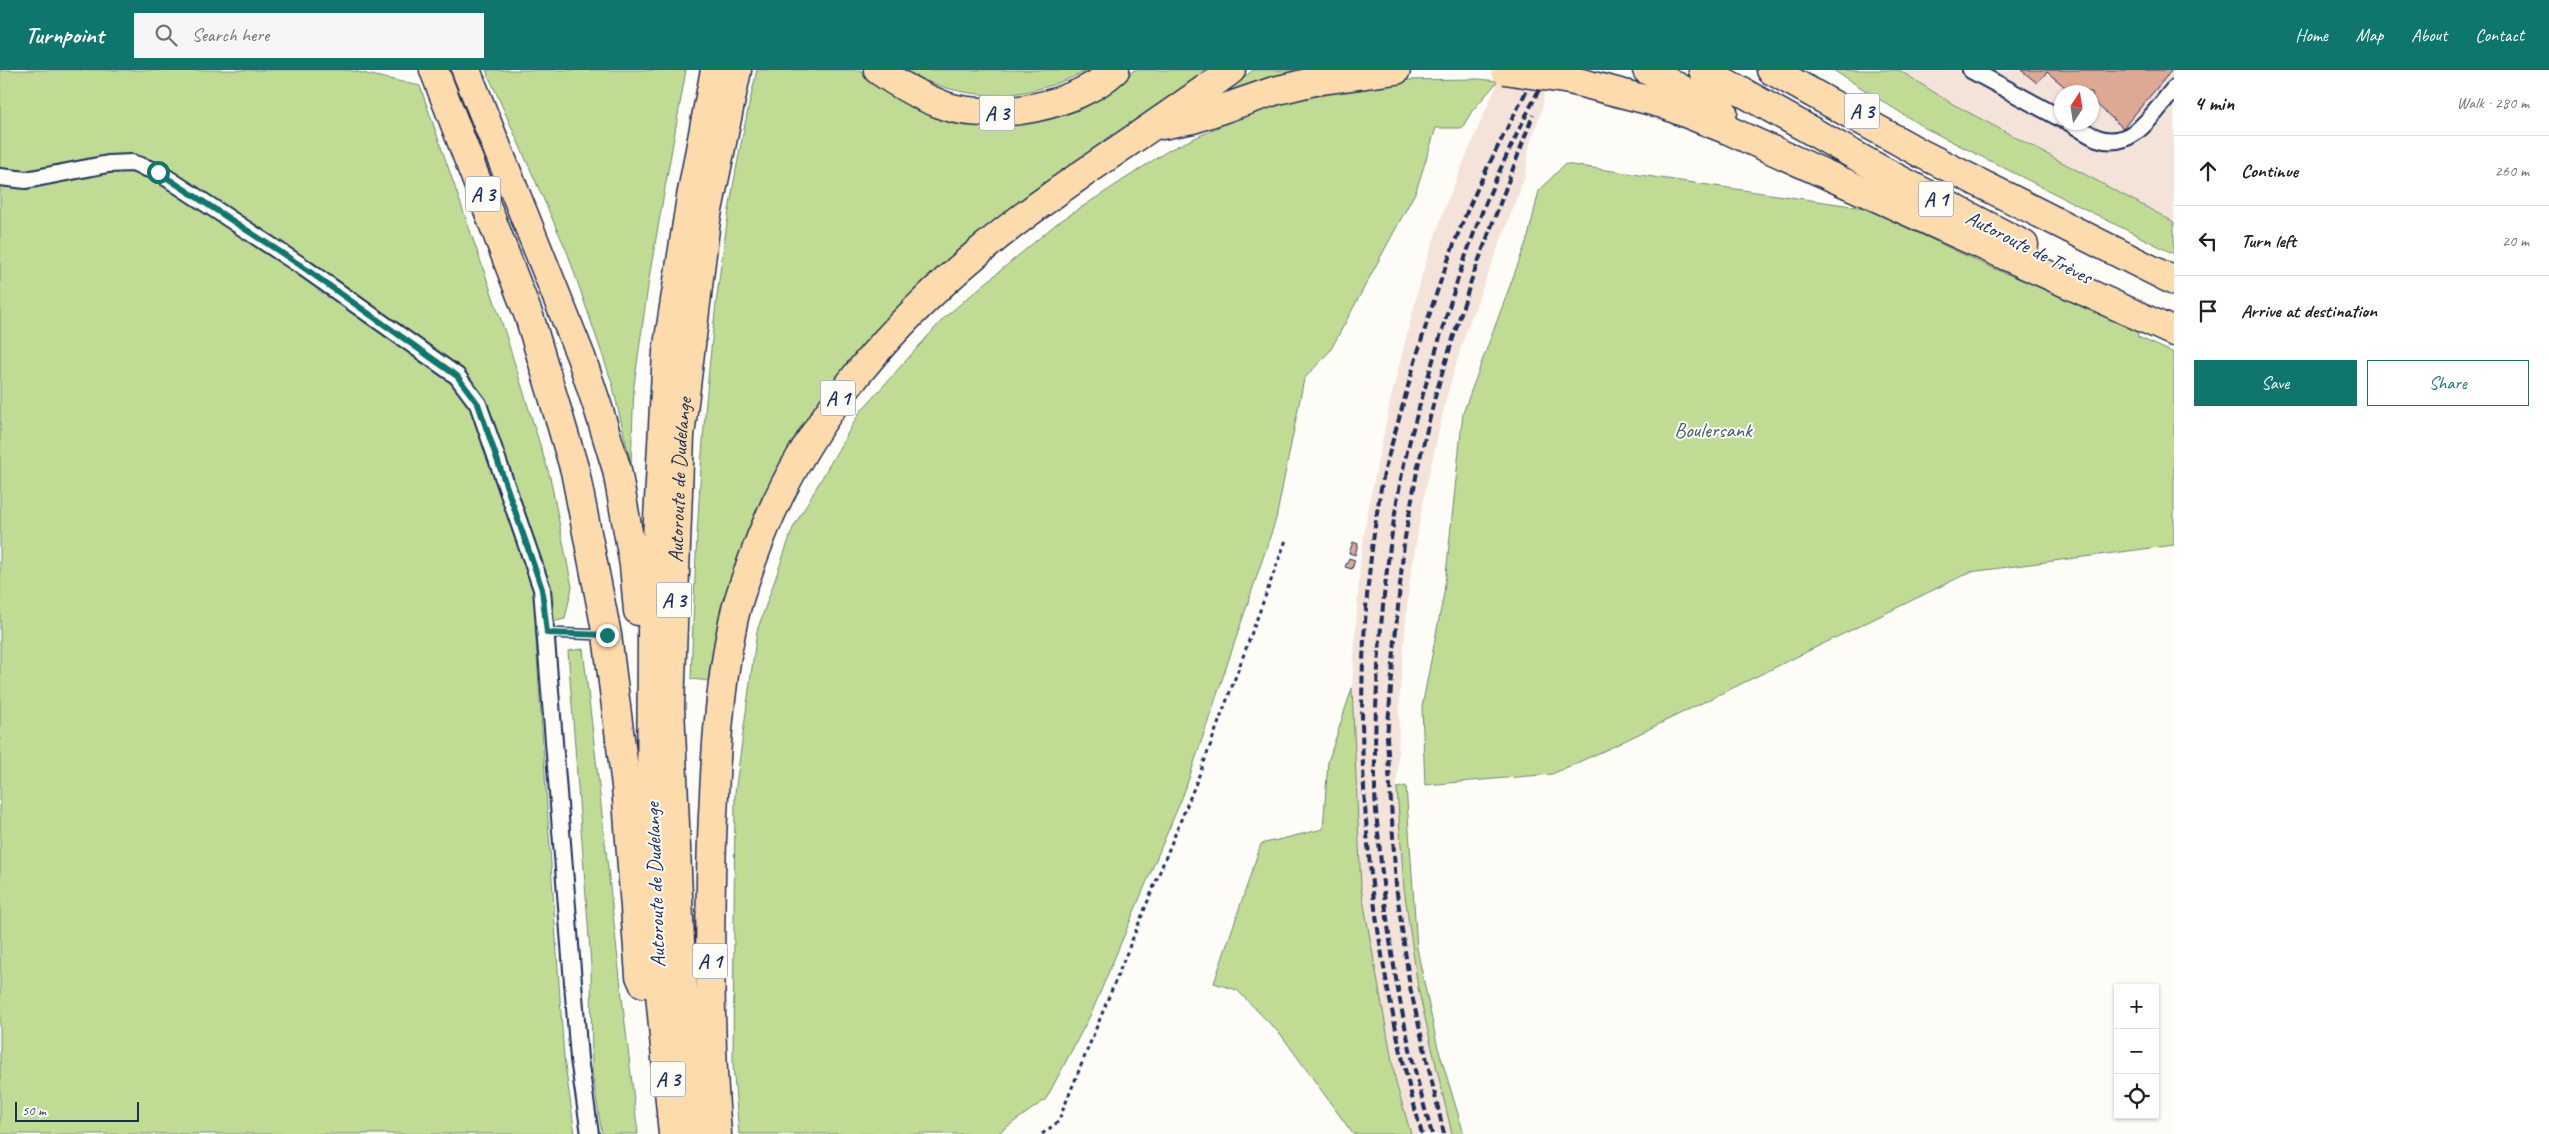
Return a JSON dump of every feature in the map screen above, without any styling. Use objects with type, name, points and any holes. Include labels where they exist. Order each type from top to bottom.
[{"type":"highway","name":"A 3","points":[[434,70],[500,236],[530,319],[575,471],[607,635],[626,786],[640,976],[662,1025]]},
{"type":"highway","name":"A 3","points":[[466,70],[581,357],[617,470],[634,564],[640,629],[643,740],[651,822]]},
{"type":"highway","name":"Autoroute de Dudelange","points":[[673,1134],[662,1025],[651,822],[652,630],[667,352],[691,197],[715,70]]},
{"type":"highway","name":"Autoroute de Dudelange","points":[[695,1134],[681,966],[670,707],[680,436],[706,220],[737,70]]},
{"type":"highway","name":"A 3","points":[[878,70],[906,89],[947,106],[994,113],[1041,108],[1077,94],[1108,77],[1115,70]]},
{"type":"highway","points":[[1150,127],[1231,70]]},
{"type":"highway","name":"A 1","points":[[717,1134],[710,949],[717,736],[725,668],[734,618],[762,532],[791,471],[827,414],[868,358],[925,300],[980,251],[1034,208],[1150,127],[1194,119],[1231,104],[1315,81],[1396,70]]},
{"type":"highway","name":"A 1","points":[[1505,70],[1570,80],[1663,104],[1864,190],[2174,332]]},
{"type":"highway","name":"A 1","points":[[1647,70],[1864,190]]},
{"type":"highway","name":"Autoroute de Trèves","points":[[1703,70],[1881,170],[1992,229],[2174,318]]},
{"type":"highway","name":"Autoroute de Trèves","points":[[1771,70],[1922,154],[2174,281]]},
{"type":"highway","name":"A 3","points":[[1801,70],[1922,154]]},
{"type":"street","points":[[1971,70],[2054,114]]},
{"type":"street","points":[[2083,130],[2097,138],[2123,140],[2136,133],[2174,89]]},
{"type":"street","points":[[0,178],[26,180],[108,164],[132,163],[158,172],[300,265],[457,376],[478,404],[542,589],[547,633],[579,1059],[590,1134]]},
{"type":"lane","points":[[547,633],[607,635]]},
{"type":"path","points":[[1042,1134],[1058,1122],[1200,773],[1286,540]]},
{"type":"shaded area","points":[[1899,70],[2174,70],[2174,222],[1951,103]]},
{"type":"shaded area","points":[[1498,81],[1545,88],[1542,109],[1530,144],[1525,177],[1466,331],[1447,395],[1424,496],[1409,586],[1400,690],[1397,788],[1404,888],[1418,988],[1452,1134],[1411,1134],[1396,1083],[1361,888],[1352,688],[1360,563],[1368,509],[1391,398],[1423,271],[1446,204]]},
{"type":"green space","points":[[0,70],[349,70],[420,86],[503,326],[550,477],[572,587],[565,619],[535,626],[564,1058],[575,1134],[0,1134]]},
{"type":"green space","points":[[486,70],[686,70],[650,272],[634,385],[631,464],[612,383],[568,254]]},
{"type":"green space","points":[[757,70],[860,70],[869,78],[993,126],[1042,120],[1081,106],[1118,86],[1134,70],[1212,70],[824,398],[710,681],[691,679],[702,449],[717,297],[727,221]]},
{"type":"green space","points":[[905,70],[1089,70],[1034,90],[997,95],[960,91],[940,86]]},
{"type":"green space","points":[[1253,70],[1320,70],[1233,92],[1230,88]]},
{"type":"green space","points":[[1833,70],[1899,70],[1951,103],[2174,222],[2174,254],[1925,128]]},
{"type":"green space","points":[[1478,79],[1498,81],[1472,111],[1462,128],[1436,128],[1416,191],[1330,351],[1304,379],[1276,519],[1184,793],[1091,1014],[1046,1099],[997,1134],[739,1134],[733,1065],[735,793],[757,631],[793,528],[860,412],[945,317],[1056,224],[1169,150],[1255,110],[1298,98],[1402,80]]},
{"type":"green space","name":"Boulersank","points":[[1565,164],[1865,208],[1988,266],[2136,327],[2138,337],[2174,353],[2174,545],[1970,572],[1610,748],[1552,774],[1425,785],[1422,707],[1444,593],[1463,413],[1528,237],[1539,191]]},
{"type":"green space","points":[[583,649],[638,1134],[602,1134],[592,1072],[591,965],[568,651]]},
{"type":"green space","points":[[1352,688],[1361,888],[1396,1083],[1411,1134],[1353,1134],[1282,1036],[1237,990],[1214,983],[1261,844],[1323,829],[1328,762]]},
{"type":"green space","points":[[1406,786],[1417,948],[1437,1044],[1464,1134],[1452,1134],[1418,988],[1404,888],[1397,788]]},
{"type":"building","points":[[2021,70],[2172,70],[2123,128],[2099,106],[2099,85],[2063,85],[2047,72],[2037,83]]},
{"type":"building","points":[[1353,542],[1358,544],[1355,555],[1349,553]]},
{"type":"building","points":[[1349,558],[1355,560],[1352,569],[1345,567]]},
{"type":"railway","points":[[1422,1134],[1402,1056],[1386,976],[1373,895],[1362,731],[1364,650],[1370,568],[1385,468],[1439,286],[1474,196],[1537,70]]},
{"type":"railway","points":[[1432,1134],[1422,1099],[1399,994],[1383,888],[1377,819],[1375,786],[1376,711],[1380,635],[1388,559],[1406,455],[1418,410],[1472,238],[1521,125],[1549,70]]},
{"type":"railway","points":[[1444,1134],[1410,987],[1396,886],[1387,737],[1395,639],[1404,543],[1418,466],[1436,393],[1471,281],[1533,115]]},
{"type":"route","points":[[158,172],[300,265],[457,376],[478,404],[542,589],[547,633],[607,635]]}]
